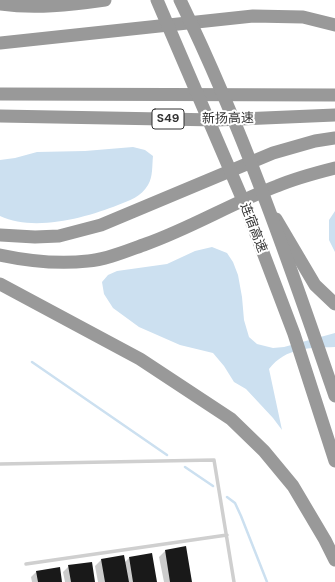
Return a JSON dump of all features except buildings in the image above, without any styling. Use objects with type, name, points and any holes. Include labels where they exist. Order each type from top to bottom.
[{"type":"highway","points":[[0,4],[23,7],[105,0]]},
{"type":"highway","name":"连宿高速","points":[[156,0],[189,74],[250,220],[294,334],[335,461]]},
{"type":"highway","name":"连宿高速","points":[[180,0],[207,57],[241,139],[301,298],[335,396]]},
{"type":"highway","points":[[0,43],[253,16],[303,17],[335,25]]},
{"type":"highway","name":"新扬高速","points":[[0,94],[335,95]]},
{"type":"highway","name":"新扬高速","points":[[0,116],[217,120],[335,116]]},
{"type":"highway","points":[[0,235],[35,237],[59,236],[101,225],[273,153],[315,141],[335,138]]},
{"type":"highway","points":[[0,255],[13,258],[52,261],[89,261],[121,253],[168,236],[277,186],[311,174],[335,168]]},
{"type":"highway","points":[[264,198],[315,285],[335,304]]},
{"type":"highway","points":[[0,284],[140,358],[231,419],[264,451],[293,486],[335,560]]},
{"type":"lane","points":[[0,464],[214,460],[234,582]]},
{"type":"lane","points":[[26,564],[226,535]]},
{"type":"water","points":[[133,147],[145,150],[153,156],[150,182],[135,198],[105,210],[75,218],[44,223],[13,221],[0,216],[0,160],[15,158],[37,152],[85,151]]},
{"type":"water","points":[[335,211],[335,252],[329,240],[329,220]]},
{"type":"water","points":[[212,247],[227,253],[233,262],[238,275],[244,320],[249,337],[257,344],[273,348],[284,347],[335,333],[335,347],[299,350],[283,356],[269,369],[282,430],[246,389],[234,382],[224,366],[213,353],[180,345],[139,327],[113,308],[104,294],[102,282],[108,275],[117,271],[167,264],[195,251]]},
{"type":"waterway","points":[[32,362],[167,455]]},
{"type":"waterway","points":[[185,467],[213,486]]},
{"type":"waterway","points":[[227,497],[235,503],[267,582]]}]
